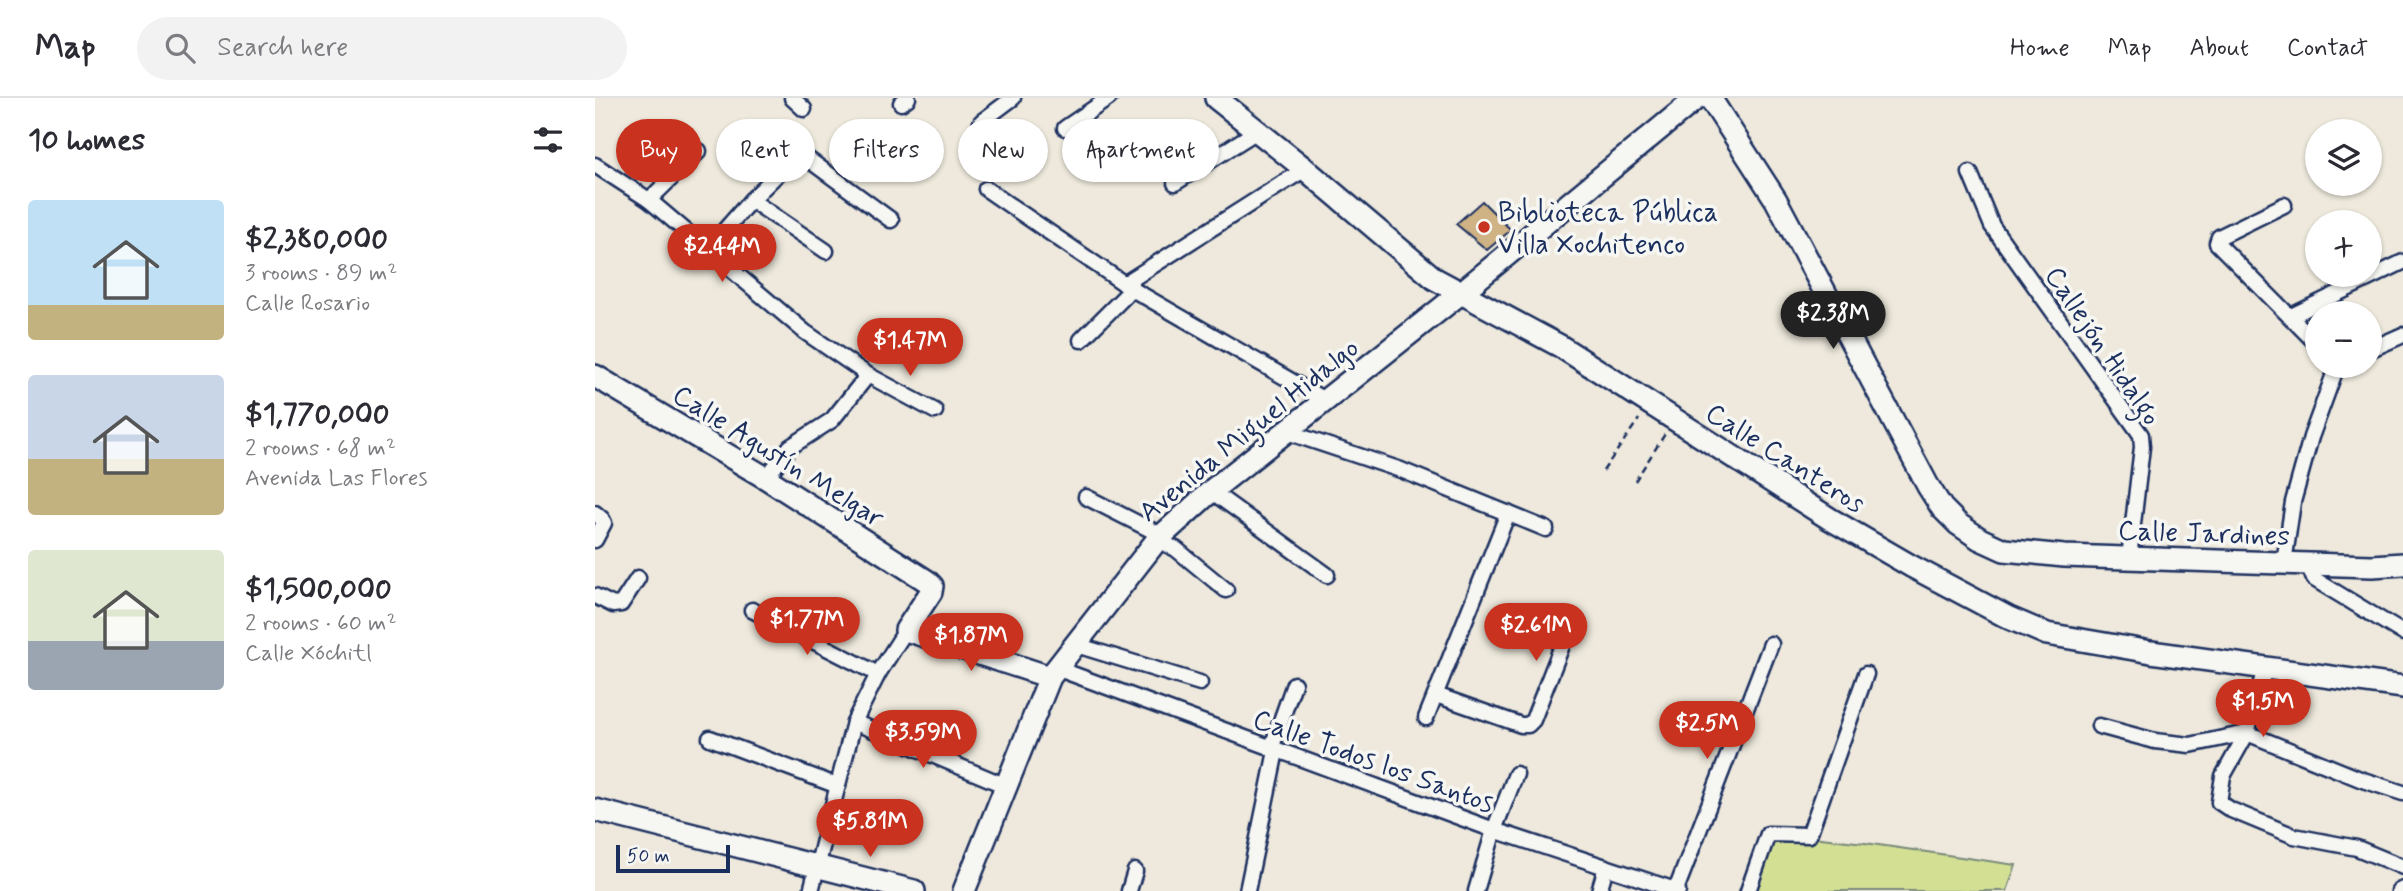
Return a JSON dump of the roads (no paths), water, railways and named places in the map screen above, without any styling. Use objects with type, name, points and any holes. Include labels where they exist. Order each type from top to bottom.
[{"type":"street","points":[[792,98],[804,109]]},
{"type":"street","points":[[985,119],[1013,98]]},
{"type":"street","points":[[1078,119],[1109,98]]},
{"type":"street","name":"Calle Canteros","points":[[1216,98],[1305,169],[1434,279],[1560,346],[1842,526],[2009,618],[2047,634],[2151,652],[2403,687]]},
{"type":"street","name":"Avenida Miguel Hidalgo","points":[[964,891],[1053,672],[1159,537],[1211,491],[1462,292],[1697,98]]},
{"type":"street","name":"Calle Jardines","points":[[1710,98],[1776,200],[1942,508],[1969,532],[2004,551],[2064,556],[2372,566],[2403,564]]},
{"type":"street","points":[[1175,183],[1257,131]]},
{"type":"street","points":[[708,249],[751,200],[794,156],[800,154],[891,220]]},
{"type":"street","points":[[595,164],[649,200],[805,332],[868,375],[935,411]]},
{"type":"street","points":[[1080,340],[1128,287],[1305,169]]},
{"type":"street","name":"Callejón Hidalgo","points":[[1970,173],[1992,226],[2141,435],[2142,447],[2129,558]]},
{"type":"street","points":[[649,200],[667,182]]},
{"type":"street","points":[[986,189],[1128,287],[1326,401]]},
{"type":"street","points":[[751,200],[826,251]]},
{"type":"street","points":[[2284,205],[2219,237],[2217,243],[2305,331]]},
{"type":"street","points":[[2291,316],[2403,262]]},
{"type":"street","points":[[2382,344],[2403,335]]},
{"type":"street","points":[[766,478],[790,447],[832,421],[868,375]]},
{"type":"street","name":"Calle Agustín Melgar","points":[[595,376],[766,478],[927,580],[932,586],[931,592],[906,630]]},
{"type":"street","points":[[2284,563],[2293,502],[2311,437],[2333,378]]},
{"type":"street","points":[[1287,432],[1401,470],[1546,529]]},
{"type":"street","points":[[1211,491],[1327,575]]},
{"type":"street","points":[[1086,497],[1159,537],[1226,590]]},
{"type":"street","points":[[595,513],[604,523],[595,540]]},
{"type":"street","points":[[1426,718],[1508,513]]},
{"type":"street","points":[[2308,564],[2314,579],[2403,633]]},
{"type":"street","points":[[595,596],[613,604],[621,604],[638,578]]},
{"type":"street","points":[[752,610],[878,674]]},
{"type":"street","points":[[1436,695],[1521,725],[1528,725],[1571,620]]},
{"type":"street","points":[[811,891],[854,722],[878,674],[906,630],[1053,672]]},
{"type":"street","points":[[1073,644],[1200,683]]},
{"type":"street","points":[[1677,891],[1771,644]]},
{"type":"street","points":[[2266,668],[2246,733],[2223,776],[2219,802],[2224,807],[2294,835],[2357,848],[2403,867]]},
{"type":"street","name":"Calle Todos los Santos","points":[[1053,672],[1494,830],[1677,891]]},
{"type":"street","points":[[1748,891],[1768,834],[1809,835],[1866,674]]},
{"type":"street","points":[[1241,891],[1247,891],[1274,750],[1294,684]]},
{"type":"street","points":[[854,722],[1006,786]]},
{"type":"street","points":[[2099,726],[2155,741],[2190,745],[2246,733],[2360,779],[2403,793]]},
{"type":"street","points":[[710,738],[838,786]]},
{"type":"street","points":[[1476,891],[1494,830],[1516,774]]},
{"type":"street","points":[[595,810],[914,891]]},
{"type":"street","points":[[1599,891],[1606,867]]},
{"type":"street","points":[[1129,891],[1135,871]]},
{"type":"place","name":"Biblioteca Pública Villa Xochitenco","points":[[1484,227]]}]
